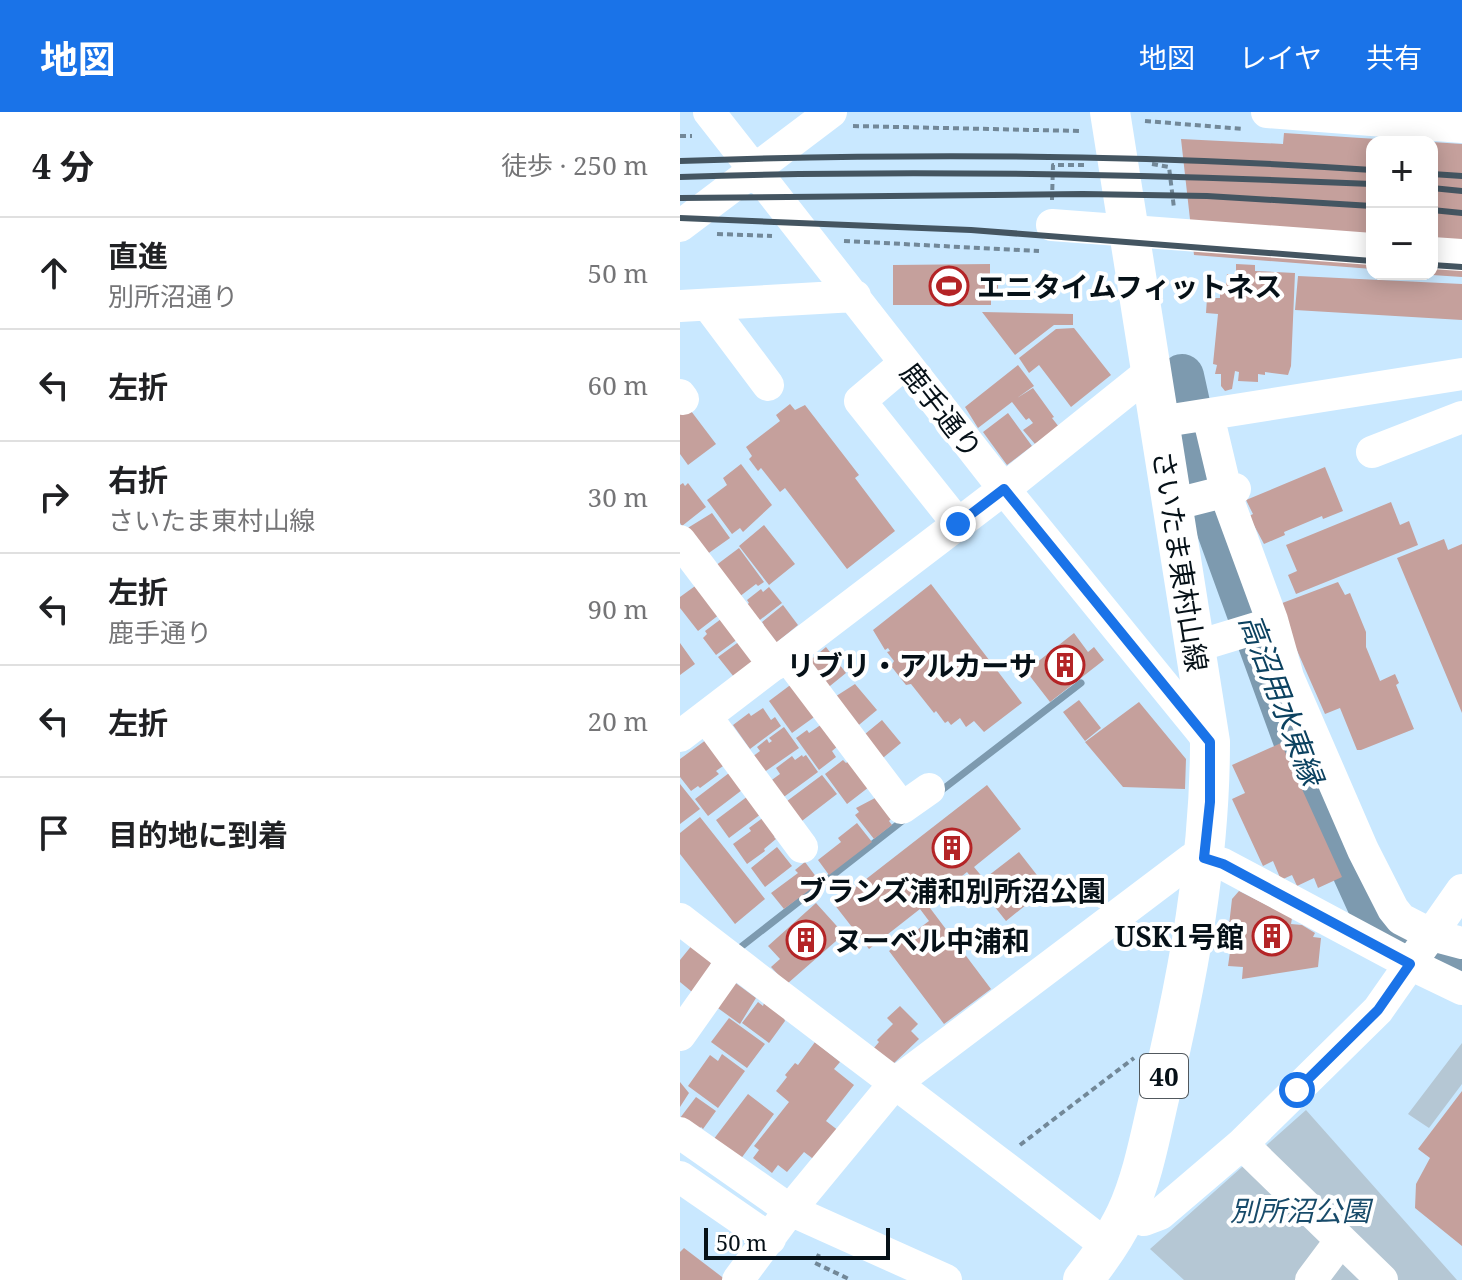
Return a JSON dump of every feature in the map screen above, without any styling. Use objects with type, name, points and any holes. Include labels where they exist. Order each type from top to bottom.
[{"type":"main road","name":"さいたま東村山線","points":[[1083,1280],[1117,1230],[1144,1161],[1181,1003],[1210,802],[1210,742],[1194,647],[1209,496],[1188,418],[1150,372],[1102,121]]},
{"type":"street","name":"鹿手通り","points":[[709,112],[1004,489],[1210,742]]},
{"type":"street","points":[[1267,112],[1428,118],[1462,127]]},
{"type":"street","points":[[680,226],[822,119]]},
{"type":"street","points":[[1046,238],[1185,234],[1366,249]]},
{"type":"street","points":[[1438,253],[1462,255]]},
{"type":"street","points":[[694,306],[855,296]]},
{"type":"street","points":[[694,306],[768,385]]},
{"type":"street","points":[[905,363],[860,401],[958,524]]},
{"type":"street","points":[[680,736],[1004,489],[1150,372]]},
{"type":"street","points":[[1459,382],[1188,418],[1209,496],[1258,627],[1288,677],[1363,850],[1393,909],[1430,948],[1462,989]]},
{"type":"street","points":[[1372,452],[1462,417]]},
{"type":"street","points":[[680,541],[902,808],[929,789]]},
{"type":"street","points":[[1194,647],[1258,627]]},
{"type":"street","points":[[707,718],[802,847]]},
{"type":"street","points":[[738,1280],[790,1210],[894,1084],[1183,863],[1204,858],[1223,864],[1430,948]]},
{"type":"street","points":[[680,919],[999,1161],[1117,1230],[1160,1214],[1242,1144],[1378,1010],[1430,948],[1462,890]]},
{"type":"street","points":[[680,1035],[733,960]]},
{"type":"street","points":[[680,1133],[790,1210],[946,1280]]},
{"type":"street","points":[[1242,1144],[1382,1280]]},
{"type":"street","points":[[680,1177],[770,1239]]},
{"type":"street","points":[[1311,1280],[1341,1240]]},
{"type":"path","points":[[822,119],[1102,121]]},
{"type":"path","points":[[1144,162],[1169,167],[1185,234]]},
{"type":"path","points":[[838,241],[1046,238],[1053,165],[1080,165]]},
{"type":"path","points":[[712,234],[775,236]]},
{"type":"path","points":[[999,1161],[1142,1051]]},
{"type":"path","points":[[815,1263],[851,1280]]},
{"type":"green space","points":[[1462,1043],[1462,1084],[1429,1128],[1408,1114]]},
{"type":"green space","name":"別所沼公園","points":[[1306,1110],[1457,1280],[1184,1280],[1150,1249]]},
{"type":"building","points":[[1284,133],[1366,138],[1366,269],[1194,255],[1181,139],[1283,144]]},
{"type":"building","points":[[1438,142],[1462,144],[1462,277],[1438,275]]},
{"type":"building","points":[[990,264],[990,275],[998,275],[998,296],[991,296],[991,305],[893,305],[893,265]]},
{"type":"building","points":[[1236,264],[1255,265],[1255,271],[1295,273],[1291,366],[1288,375],[1258,374],[1258,382],[1238,381],[1239,372],[1235,371],[1232,389],[1225,391],[1221,386],[1221,374],[1215,374],[1217,365],[1213,364],[1218,314],[1206,313],[1207,298],[1220,298],[1220,292],[1225,293],[1227,274],[1236,275]]},
{"type":"building","points":[[1298,276],[1462,284],[1462,320],[1295,310]]},
{"type":"building","points":[[982,312],[1073,314],[1073,325],[1054,325],[1015,355]]},
{"type":"building","points":[[1074,328],[1111,375],[1071,407],[1039,365],[1029,373],[1019,358],[1056,329]]},
{"type":"building","points":[[1018,365],[1034,386],[1017,398],[1033,388],[1059,427],[1035,444],[1023,430],[1033,423],[1029,418],[1026,420],[1012,402],[978,428],[965,407]]},
{"type":"building","points":[[790,404],[795,410],[805,405],[859,475],[855,478],[895,531],[847,569],[785,488],[780,492],[761,468],[758,471],[749,459],[752,456],[746,447],[780,421],[776,415]]},
{"type":"building","points":[[688,407],[716,444],[688,465],[680,454],[680,413]]},
{"type":"building","points":[[1008,413],[1032,446],[1007,465],[983,432]]},
{"type":"building","points":[[741,464],[772,505],[743,532],[740,528],[732,534],[707,500],[727,485],[723,478]]},
{"type":"building","points":[[1325,467],[1343,511],[1323,519],[1322,516],[1264,544],[1249,516],[1253,514],[1246,500]]},
{"type":"building","points":[[683,483],[685,486],[688,483],[706,507],[682,526],[680,485]]},
{"type":"building","points":[[1391,502],[1400,525],[1409,521],[1418,545],[1296,594],[1288,575],[1297,571],[1286,545]]},
{"type":"building","points":[[712,513],[730,538],[706,555],[686,529]]},
{"type":"building","points":[[764,525],[795,564],[769,585],[739,546]]},
{"type":"building","points":[[1444,539],[1448,550],[1462,544],[1462,713],[1397,558]]},
{"type":"building","points":[[739,548],[764,582],[758,586],[756,584],[739,597],[715,566]]},
{"type":"building","points":[[702,581],[724,611],[698,631],[680,608],[680,597]]},
{"type":"building","points":[[1338,582],[1345,595],[1350,593],[1366,632],[1366,647],[1380,681],[1395,674],[1399,683],[1396,685],[1414,729],[1361,750],[1357,750],[1340,708],[1325,714],[1277,605]]},
{"type":"building","points":[[931,584],[1022,703],[984,732],[974,721],[966,727],[960,718],[951,725],[948,721],[945,723],[936,711],[934,713],[911,684],[906,685],[891,666],[894,661],[887,652],[890,651],[888,648],[885,650],[873,630]]},
{"type":"building","points":[[769,587],[782,603],[756,623],[743,607],[761,589],[763,592]]},
{"type":"building","points":[[783,605],[798,625],[776,643],[761,627],[764,625],[762,622]]},
{"type":"building","points":[[721,619],[742,636],[716,655],[703,638],[707,634],[705,631]]},
{"type":"building","name":"リブリ・アルカーサ","points":[[1074,633],[1088,652],[1094,647],[1104,660],[1050,702],[1026,671]]},
{"type":"building","points":[[744,638],[753,663],[734,677],[718,657]]},
{"type":"building","points":[[680,643],[695,664],[680,675]]},
{"type":"building","points":[[826,647],[846,673],[825,690],[808,662]]},
{"type":"building","points":[[793,683],[817,715],[792,733],[769,701]]},
{"type":"building","points":[[855,684],[877,710],[854,729],[830,700]]},
{"type":"building","points":[[1079,700],[1101,728],[1085,741],[1063,712]]},
{"type":"building","points":[[1139,702],[1186,759],[1185,789],[1123,787],[1085,742]]},
{"type":"building","points":[[763,708],[771,720],[775,717],[781,726],[750,749],[733,725],[749,713],[751,716]]},
{"type":"building","points":[[882,720],[901,743],[878,762],[859,739]]},
{"type":"building","points":[[822,724],[838,746],[832,751],[836,757],[819,770],[796,738]]},
{"type":"building","points":[[784,727],[799,748],[763,773],[752,757],[760,751],[757,747],[767,739],[769,743],[772,741],[769,738]]},
{"type":"building","points":[[706,740],[726,764],[716,771],[719,774],[691,791],[680,777],[680,759]]},
{"type":"building","points":[[1281,743],[1342,877],[1318,888],[1314,878],[1297,886],[1292,875],[1281,880],[1273,861],[1263,866],[1232,799],[1245,793],[1232,765]]},
{"type":"building","points":[[806,755],[818,772],[781,799],[769,782],[780,774],[776,768],[792,756],[795,760]]},
{"type":"building","points":[[843,760],[846,763],[849,761],[869,787],[847,804],[825,774]]},
{"type":"building","points":[[729,773],[742,790],[708,816],[695,799]]},
{"type":"building","points":[[822,775],[837,794],[798,824],[783,804]]},
{"type":"building","points":[[680,784],[700,809],[680,824]]},
{"type":"building","points":[[987,785],[1021,829],[974,867],[984,879],[1019,852],[1047,888],[1006,921],[967,872],[927,904],[991,989],[944,1024],[889,951],[929,921],[920,909],[869,949],[834,904]]},
{"type":"building","points":[[752,793],[765,811],[729,838],[716,820]]},
{"type":"building","points":[[875,798],[892,825],[874,839],[855,815],[859,812],[856,808]]},
{"type":"building","points":[[768,814],[781,832],[765,851],[747,864],[733,844]]},
{"type":"building","points":[[700,817],[765,899],[735,924],[680,854],[680,833]]},
{"type":"building","points":[[857,823],[872,842],[829,875],[818,860],[841,842],[838,838]]},
{"type":"building","points":[[777,847],[792,866],[765,887],[751,868]]},
{"type":"building","points":[[805,862],[820,882],[784,909],[771,893],[798,873],[795,870]]},
{"type":"building","name":"USK1号館","points":[[1239,891],[1292,918],[1291,924],[1302,925],[1315,933],[1313,937],[1321,938],[1318,967],[1242,979],[1243,967],[1228,966],[1232,899]]},
{"type":"building","name":"ヌーベル中浦和","points":[[816,903],[844,934],[787,984],[771,967],[780,959],[768,946]]},
{"type":"building","points":[[693,944],[713,960],[710,965],[714,968],[697,996],[680,982],[680,960]]},
{"type":"building","points":[[733,981],[756,998],[740,1024],[715,1006]]},
{"type":"building","points":[[758,1002],[763,1006],[764,1003],[785,1021],[769,1043],[742,1023]]},
{"type":"building","points":[[900,1006],[918,1024],[911,1031],[919,1039],[891,1066],[873,1049],[879,1042],[877,1040],[893,1024],[887,1018]]},
{"type":"building","points":[[729,1018],[765,1044],[747,1068],[711,1042]]},
{"type":"building","points":[[815,1042],[840,1062],[834,1069],[854,1085],[826,1121],[839,1131],[816,1161],[804,1152],[787,1172],[778,1165],[772,1173],[753,1158],[759,1150],[754,1146],[789,1102],[776,1091],[787,1077],[785,1075],[795,1063],[798,1065]]},
{"type":"building","points":[[722,1054],[745,1071],[718,1108],[688,1086],[710,1055],[718,1061]]},
{"type":"building","points":[[680,1082],[689,1093],[680,1107]]},
{"type":"building","points":[[1462,1091],[1462,1246],[1415,1208],[1416,1184],[1430,1158],[1418,1149]]},
{"type":"building","points":[[748,1094],[774,1114],[740,1160],[713,1140]]},
{"type":"building","points":[[696,1097],[716,1111],[703,1129],[701,1127],[695,1134],[680,1118]]},
{"type":"building","points":[[684,1248],[726,1280],[680,1280],[680,1252]]},
{"type":"waterway","name":"高沼用水東縁","points":[[1182,376],[1212,512],[1298,748],[1374,916],[1389,932],[1462,969]]},
{"type":"waterway","points":[[938,793],[1081,683]]},
{"type":"waterway","points":[[737,950],[906,818]]},
{"type":"railway","points":[[680,161],[1026,156],[1366,170]]},
{"type":"railway","points":[[680,177],[853,173],[1026,174],[1366,184]]},
{"type":"railway","points":[[1438,174],[1462,176]]},
{"type":"railway","points":[[1438,189],[1462,191]]},
{"type":"railway","points":[[680,198],[1083,194],[1207,196],[1366,206]]},
{"type":"railway","points":[[1438,211],[1462,213]]},
{"type":"railway","points":[[680,218],[971,230],[1366,261]]},
{"type":"railway","points":[[1438,265],[1462,267]]},
{"type":"place","name":"エニタイムフィットネス","points":[[949,286]]},
{"type":"place","name":"リブリ・アルカーサ","points":[[1065,665]]},
{"type":"place","name":"ブランズ浦和別所沼公園","points":[[952,848]]},
{"type":"place","name":"USK1号館","points":[[1272,936]]},
{"type":"place","name":"ヌーベル中浦和","points":[[806,940]]},
{"type":"route","points":[[958,524],[1004,489],[1210,742],[1210,802],[1204,858],[1223,864],[1410,964],[1378,1010],[1297,1090]]}]
